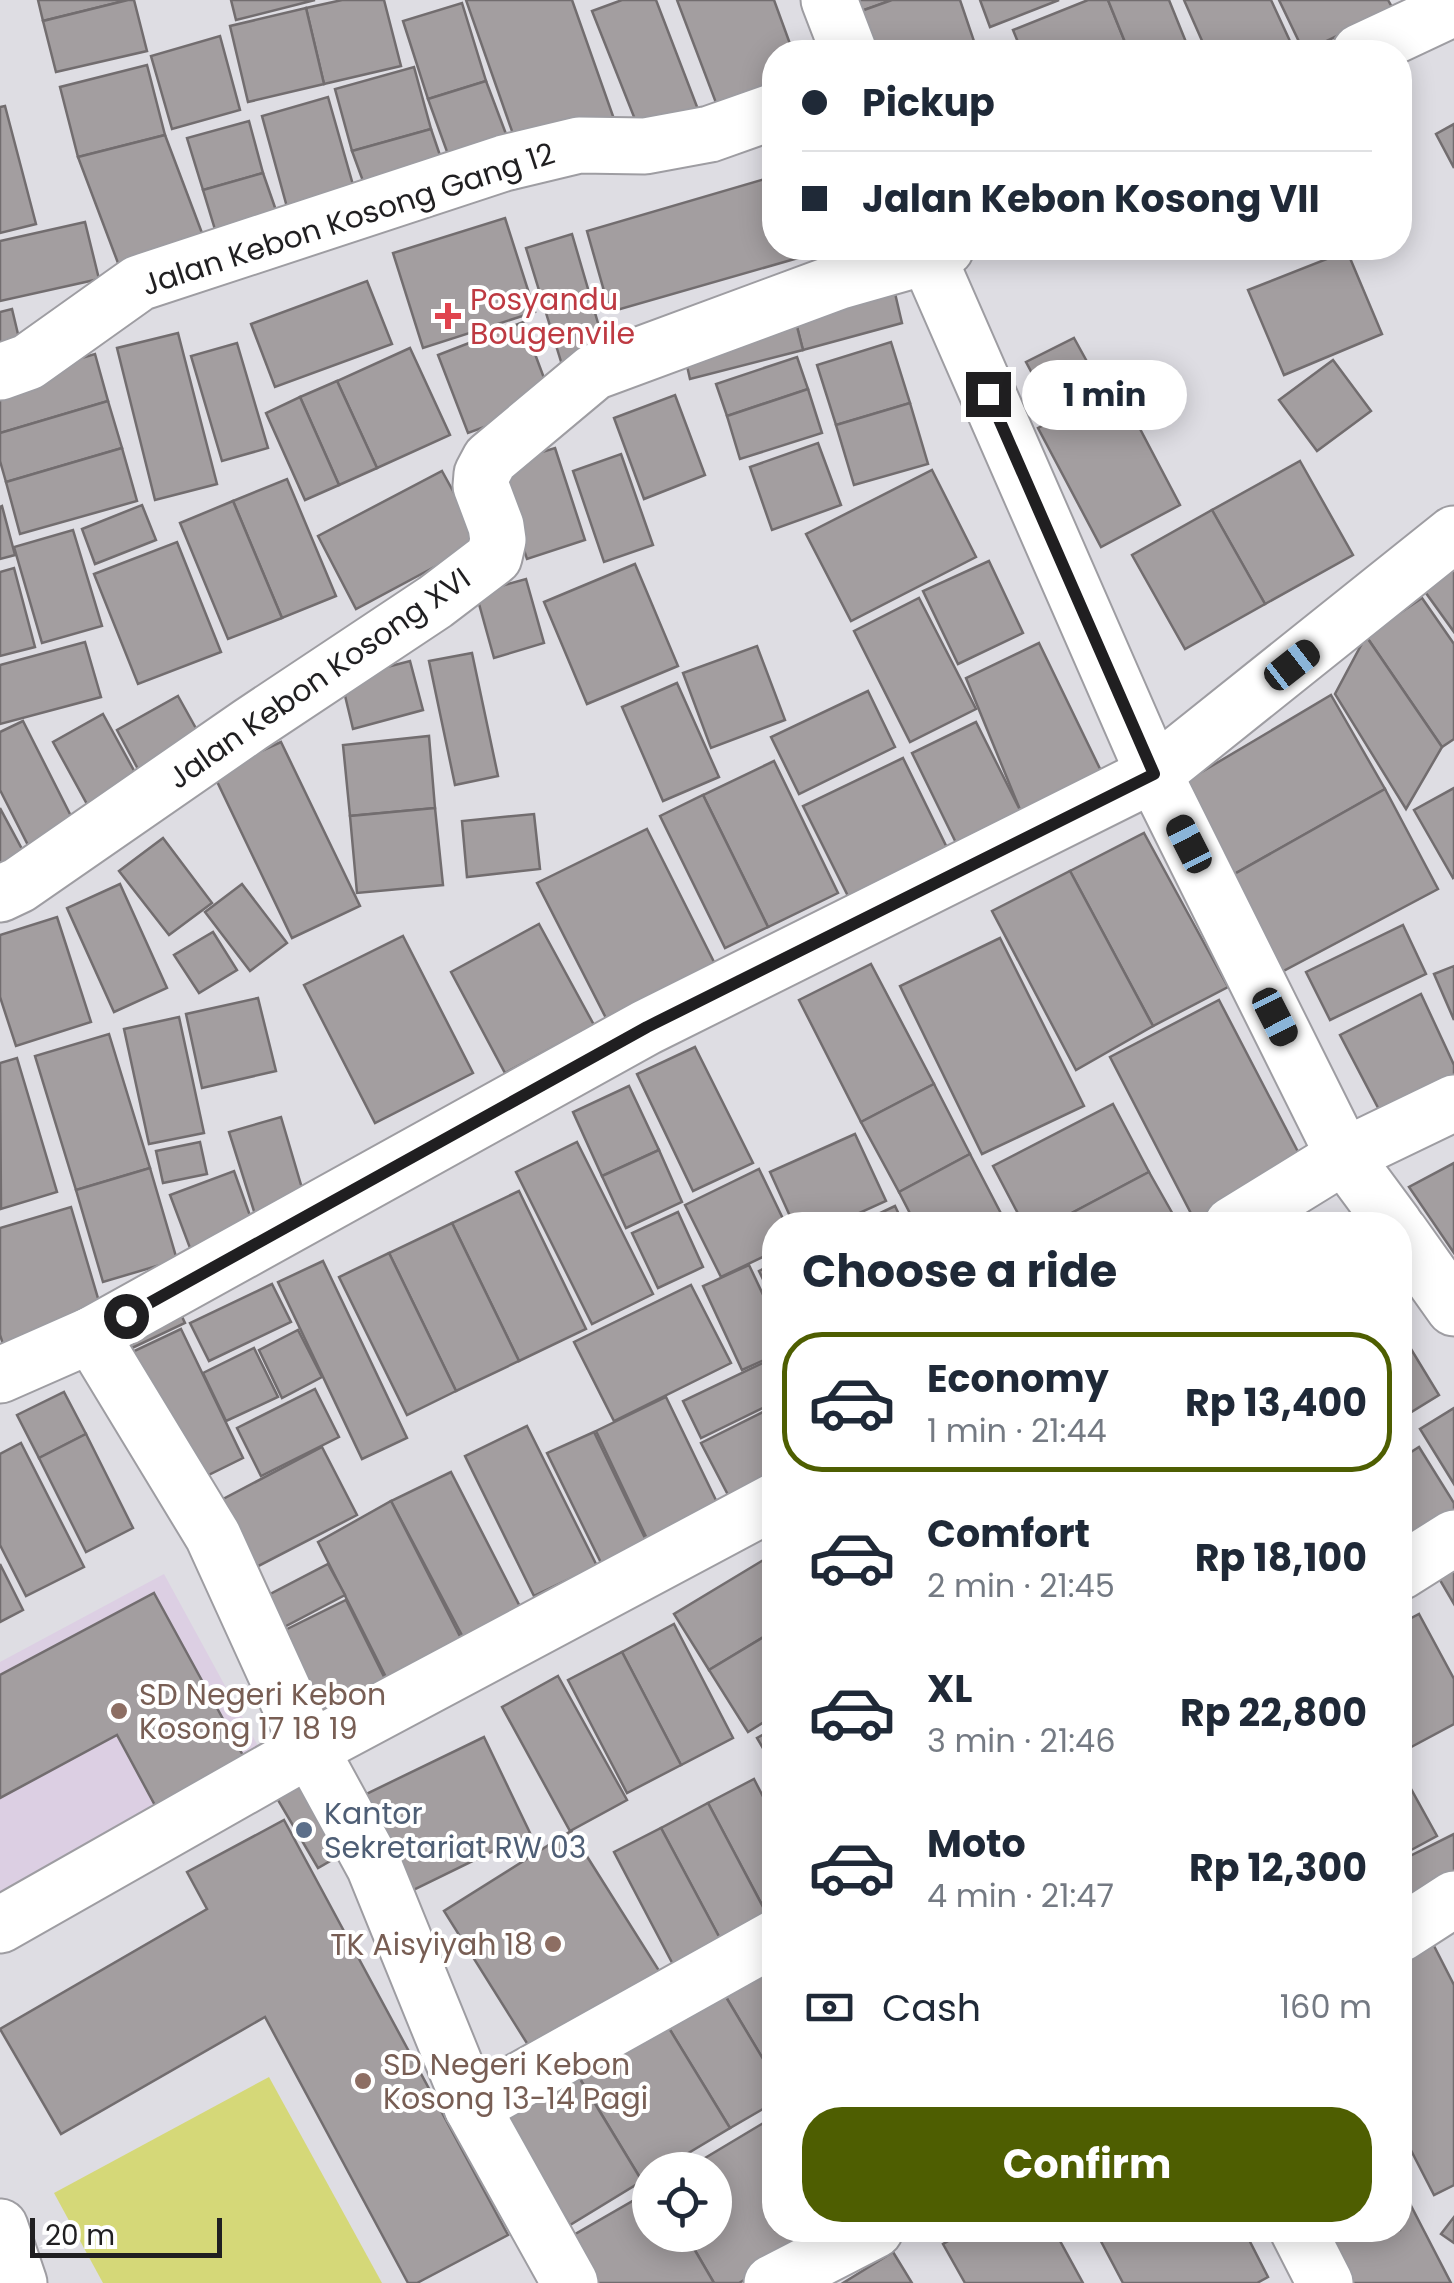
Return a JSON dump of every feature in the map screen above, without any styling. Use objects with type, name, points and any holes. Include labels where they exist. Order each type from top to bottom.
[{"type":"street","points":[[829,0],[844,40]]},
{"type":"street","points":[[1386,40],[1454,8]]},
{"type":"street","name":"Jalan Kebon Kosong Gang 12","points":[[0,372],[28,362],[139,283],[504,163],[579,145],[645,146],[710,134],[762,116]]},
{"type":"street","name":"Jalan Kebon Kosong XVI","points":[[0,894],[19,885],[435,602],[494,557],[496,526],[481,486],[490,459],[594,372],[904,260]]},
{"type":"street","points":[[937,260],[1154,774],[1344,1156],[1385,1212]]},
{"type":"street","points":[[0,1375],[91,1335],[647,1027],[1154,774],[1454,534]]},
{"type":"street","points":[[1253,1212],[1344,1156],[1454,1103]]},
{"type":"street","points":[[1412,1249],[1454,1308]]},
{"type":"street","points":[[91,1335],[212,1536],[310,1749],[374,1866],[472,2107],[570,2283]]},
{"type":"street","points":[[0,1925],[310,1749],[762,1508]]},
{"type":"street","points":[[1412,1564],[1454,1538]]},
{"type":"street","points":[[1412,1926],[1454,1899]]},
{"type":"street","points":[[472,2107],[762,1945]]},
{"type":"street","points":[[0,2227],[19,2283]]},
{"type":"street","points":[[772,2283],[852,2242]]},
{"type":"street","points":[[1304,2242],[1324,2283]]},
{"type":"shaded area","name":"SD Negeri Kebon Kosong 17 18 19","points":[[164,1574],[265,1759],[0,1902],[0,1662]]},
{"type":"green space","points":[[269,2077],[382,2283],[103,2283],[54,2193]]},
{"type":"building","points":[[38,0],[128,0],[43,21]]},
{"type":"building","points":[[134,0],[147,51],[56,72],[43,21]]},
{"type":"building","points":[[231,0],[315,0],[236,20]]},
{"type":"building","points":[[342,0],[384,0],[401,66],[324,84],[306,8]]},
{"type":"building","points":[[466,0],[572,0],[614,119],[519,151]]},
{"type":"building","points":[[622,0],[656,0],[699,112],[640,132],[592,11]]},
{"type":"building","points":[[677,0],[774,0],[789,40],[762,40],[762,101],[721,116]]},
{"type":"building","points":[[845,0],[892,0],[850,15]]},
{"type":"building","points":[[892,0],[960,0],[974,40],[858,40],[850,15]]},
{"type":"building","points":[[980,0],[1059,0],[990,27]]},
{"type":"building","points":[[1088,0],[1108,0],[1124,40],[1017,40],[1013,30]]},
{"type":"building","points":[[1108,0],[1169,0],[1185,40],[1124,40]]},
{"type":"building","points":[[1184,0],[1271,0],[1289,40],[1202,40]]},
{"type":"building","points":[[1279,0],[1388,0],[1393,9],[1329,40],[1298,40]]},
{"type":"building","points":[[462,3],[486,81],[428,99],[403,21]]},
{"type":"building","points":[[306,8],[324,84],[248,102],[230,26]]},
{"type":"building","points":[[220,36],[240,110],[172,129],[151,56]]},
{"type":"building","points":[[147,65],[165,135],[78,157],[60,87]]},
{"type":"building","points":[[414,67],[431,129],[352,151],[335,89]]},
{"type":"building","points":[[486,81],[509,142],[450,160],[428,99]]},
{"type":"building","points":[[328,97],[357,199],[290,218],[262,116]]},
{"type":"building","points":[[5,106],[36,224],[0,233],[0,107]]},
{"type":"building","points":[[249,121],[263,173],[203,190],[187,138]]},
{"type":"building","points":[[1454,124],[1454,168],[1436,134]]},
{"type":"building","points":[[431,129],[445,170],[367,192],[352,151]]},
{"type":"building","points":[[165,135],[205,241],[118,263],[78,157]]},
{"type":"building","points":[[263,173],[279,219],[217,236],[203,190]]},
{"type":"building","points":[[762,180],[762,260],[791,260],[610,312],[587,231]]},
{"type":"building","points":[[505,218],[535,312],[423,348],[393,253]]},
{"type":"building","points":[[85,222],[99,279],[0,301],[0,241]]},
{"type":"building","points":[[572,234],[607,354],[563,368],[526,248]]},
{"type":"building","points":[[1324,260],[1351,260],[1382,334],[1284,375],[1248,290]]},
{"type":"building","points":[[367,281],[392,344],[275,387],[251,324]]},
{"type":"building","points":[[894,289],[902,323],[803,350],[794,315]]},
{"type":"building","points":[[12,309],[23,355],[0,361],[0,312]]},
{"type":"building","points":[[794,315],[803,350],[690,379],[682,344]]},
{"type":"building","points":[[523,322],[553,402],[468,433],[438,355]]},
{"type":"building","points":[[178,333],[217,484],[155,500],[117,348]]},
{"type":"building","points":[[1074,338],[1096,378],[1048,403],[1026,362]]},
{"type":"building","points":[[891,342],[910,403],[836,425],[817,365]]},
{"type":"building","points":[[237,343],[268,448],[222,461],[191,356]]},
{"type":"building","points":[[410,348],[450,435],[377,468],[337,381]]},
{"type":"building","points":[[95,354],[108,401],[0,433],[0,382]]},
{"type":"building","points":[[797,357],[808,389],[727,416],[716,384]]},
{"type":"building","points":[[1333,360],[1371,411],[1317,451],[1279,400]]},
{"type":"building","points":[[337,381],[377,468],[339,485],[300,397]]},
{"type":"building","points":[[1118,387],[1180,505],[1101,547],[1038,428]]},
{"type":"building","points":[[808,389],[822,433],[740,459],[727,416]]},
{"type":"building","points":[[675,395],[705,475],[644,499],[614,418]]},
{"type":"building","points":[[300,397],[339,485],[305,500],[266,413]]},
{"type":"building","points":[[108,401],[122,448],[6,482],[0,461],[0,433]]},
{"type":"building","points":[[910,403],[928,464],[854,485],[836,425]]},
{"type":"building","points":[[818,443],[841,505],[772,530],[750,467]]},
{"type":"building","points":[[122,448],[137,501],[20,534],[6,482]]},
{"type":"building","points":[[555,448],[585,540],[527,559],[496,466]]},
{"type":"building","points":[[621,454],[653,545],[604,562],[573,471]]},
{"type":"building","points":[[1300,461],[1353,555],[1265,604],[1212,510]]},
{"type":"building","points":[[932,470],[976,557],[851,621],[806,534]]},
{"type":"building","points":[[442,471],[481,542],[356,609],[318,536]]},
{"type":"building","points":[[287,479],[336,596],[282,618],[233,501]]},
{"type":"building","points":[[233,501],[282,618],[228,639],[180,523]]},
{"type":"building","points":[[142,505],[156,540],[95,564],[82,529]]},
{"type":"building","points":[[0,507],[15,555],[0,559]]},
{"type":"building","points":[[1212,510],[1265,604],[1185,649],[1132,555]]},
{"type":"building","points":[[73,530],[102,626],[42,643],[14,547]]},
{"type":"building","points":[[177,542],[221,652],[138,684],[94,574]]},
{"type":"building","points":[[1454,546],[1454,632],[1413,575]]},
{"type":"building","points":[[989,561],[1023,633],[958,664],[923,591]]},
{"type":"building","points":[[635,564],[678,666],[587,704],[544,602]]},
{"type":"building","points":[[14,568],[35,647],[0,656],[0,572]]},
{"type":"building","points":[[526,579],[544,643],[494,658],[476,593]]},
{"type":"building","points":[[919,598],[976,709],[910,742],[854,631]]},
{"type":"building","points":[[1422,598],[1454,644],[1454,739],[1442,747],[1366,636]]},
{"type":"building","points":[[1366,636],[1442,747],[1406,809],[1335,694]]},
{"type":"building","points":[[85,642],[101,697],[0,724],[0,665]]},
{"type":"building","points":[[1039,643],[1103,775],[1021,812],[966,678]]},
{"type":"building","points":[[757,646],[785,720],[711,748],[683,673]]},
{"type":"building","points":[[472,653],[498,776],[455,785],[429,661]]},
{"type":"building","points":[[410,661],[423,710],[353,729],[341,679]]},
{"type":"building","points":[[677,683],[719,777],[663,801],[622,707]]},
{"type":"building","points":[[868,691],[895,747],[799,794],[771,737]]},
{"type":"building","points":[[1331,695],[1385,789],[1222,881],[1183,783]]},
{"type":"building","points":[[178,696],[208,750],[146,784],[117,730]]},
{"type":"building","points":[[103,714],[143,787],[93,815],[53,742]]},
{"type":"building","points":[[23,721],[77,828],[31,851],[0,790],[0,732]]},
{"type":"building","points":[[976,722],[1021,812],[961,853],[912,753]]},
{"type":"building","points":[[429,736],[435,808],[350,816],[343,745]]},
{"type":"building","points":[[281,742],[360,906],[292,938],[213,773]]},
{"type":"building","points":[[903,758],[955,864],[856,912],[803,806]]},
{"type":"building","points":[[774,761],[838,893],[768,927],[703,795]]},
{"type":"building","points":[[1454,788],[1454,877],[1453,878],[1414,810]]},
{"type":"building","points":[[1385,789],[1438,889],[1272,977],[1222,881]]},
{"type":"building","points":[[703,795],[768,927],[725,948],[660,816]]},
{"type":"building","points":[[0,808],[30,864],[0,879]]},
{"type":"building","points":[[435,808],[443,885],[357,893],[350,816]]},
{"type":"building","points":[[534,814],[540,869],[467,877],[462,821]]},
{"type":"building","points":[[647,829],[717,968],[608,1022],[537,883]]},
{"type":"building","points":[[1144,833],[1228,987],[1153,1026],[1070,871]]},
{"type":"building","points":[[163,838],[212,903],[169,935],[119,871]]},
{"type":"building","points":[[1070,871],[1153,1026],[1076,1070],[992,911]]},
{"type":"building","points":[[120,884],[167,988],[114,1012],[67,908]]},
{"type":"building","points":[[242,884],[287,943],[250,971],[205,912]]},
{"type":"building","points":[[57,917],[91,1022],[16,1046],[0,997],[0,935]]},
{"type":"building","points":[[539,924],[594,1025],[505,1073],[451,972]]},
{"type":"building","points":[[1403,925],[1426,974],[1330,1020],[1306,972]]},
{"type":"building","points":[[213,932],[237,970],[199,993],[174,955]]},
{"type":"building","points":[[403,936],[473,1073],[375,1123],[304,985]]},
{"type":"building","points":[[1000,938],[1084,1106],[982,1154],[900,986]]},
{"type":"building","points":[[871,964],[934,1084],[861,1122],[799,1000]]},
{"type":"building","points":[[1454,966],[1454,1020],[1434,974]]},
{"type":"building","points":[[1421,994],[1454,1065],[1454,1087],[1385,1121],[1340,1035]]},
{"type":"building","points":[[258,998],[276,1071],[202,1088],[186,1014]]},
{"type":"building","points":[[1219,1000],[1309,1173],[1235,1212],[1190,1212],[1110,1057]]},
{"type":"building","points":[[179,1017],[204,1133],[149,1144],[124,1029]]},
{"type":"building","points":[[109,1034],[150,1168],[76,1190],[35,1056]]},
{"type":"building","points":[[695,1047],[753,1163],[693,1191],[637,1074]]},
{"type":"building","points":[[17,1058],[57,1192],[1,1209],[0,1063]]},
{"type":"building","points":[[934,1084],[970,1154],[899,1192],[861,1122]]},
{"type":"building","points":[[629,1086],[659,1150],[602,1176],[573,1112]]},
{"type":"building","points":[[1113,1104],[1149,1172],[1074,1212],[1017,1212],[993,1166]]},
{"type":"building","points":[[281,1117],[309,1212],[259,1227],[229,1132]]},
{"type":"building","points":[[855,1134],[886,1201],[862,1212],[788,1212],[770,1172]]},
{"type":"building","points":[[200,1142],[207,1174],[163,1183],[156,1151]]},
{"type":"building","points":[[577,1142],[653,1294],[592,1324],[516,1172]]},
{"type":"building","points":[[659,1150],[682,1202],[626,1228],[602,1176]]},
{"type":"building","points":[[970,1154],[1000,1212],[909,1212],[899,1192]]},
{"type":"building","points":[[1454,1163],[1454,1253],[1409,1187]]},
{"type":"building","points":[[150,1168],[177,1260],[103,1282],[76,1190]]},
{"type":"building","points":[[759,1169],[780,1212],[762,1212],[762,1257],[721,1277],[685,1205]]},
{"type":"building","points":[[234,1171],[253,1224],[190,1248],[170,1195]]},
{"type":"building","points":[[1149,1172],[1172,1212],[1074,1212]]},
{"type":"building","points":[[519,1191],[586,1329],[519,1361],[452,1223]]},
{"type":"building","points":[[71,1207],[105,1322],[5,1350],[0,1335],[0,1228]]},
{"type":"building","points":[[678,1212],[703,1267],[658,1288],[632,1233]]},
{"type":"building","points":[[452,1223],[519,1361],[456,1391],[389,1253]]},
{"type":"building","points":[[389,1253],[456,1391],[407,1415],[339,1277]]},
{"type":"building","points":[[323,1261],[407,1438],[362,1459],[278,1282]]},
{"type":"building","points":[[749,1265],[762,1292],[762,1361],[742,1370],[703,1286]]},
{"type":"building","points":[[272,1284],[291,1322],[209,1361],[190,1323]]},
{"type":"building","points":[[691,1285],[731,1363],[614,1421],[574,1342]]},
{"type":"building","points":[[173,1298],[185,1323],[113,1357]]},
{"type":"building","points":[[181,1329],[243,1458],[186,1486],[113,1361]]},
{"type":"building","points":[[298,1330],[322,1377],[282,1398],[259,1350]]},
{"type":"building","points":[[254,1348],[278,1397],[226,1421],[203,1373]]},
{"type":"building","points":[[1412,1351],[1439,1395],[1412,1412]]},
{"type":"building","points":[[762,1363],[762,1408],[701,1438],[683,1401]]},
{"type":"building","points":[[315,1389],[339,1437],[261,1476],[237,1428]]},
{"type":"building","points":[[64,1392],[86,1434],[39,1458],[17,1415]]},
{"type":"building","points":[[666,1397],[727,1523],[658,1562],[596,1431]]},
{"type":"building","points":[[1454,1408],[1454,1484],[1420,1429]]},
{"type":"building","points":[[762,1412],[762,1502],[738,1514],[701,1443]]},
{"type":"building","points":[[527,1426],[597,1566],[534,1596],[465,1456]]},
{"type":"building","points":[[594,1432],[656,1561],[611,1583],[547,1453]]},
{"type":"building","points":[[86,1434],[133,1528],[86,1552],[39,1458]]},
{"type":"building","points":[[21,1443],[84,1567],[26,1596],[0,1545],[0,1454]]},
{"type":"building","points":[[322,1447],[357,1515],[241,1575],[206,1508]]},
{"type":"building","points":[[1419,1447],[1454,1503],[1454,1532],[1412,1557],[1412,1451]]},
{"type":"building","points":[[451,1472],[531,1628],[474,1658],[391,1501]]},
{"type":"building","points":[[391,1501],[471,1658],[396,1697],[318,1542]]},
{"type":"building","points":[[1454,1543],[1454,1604],[1427,1558]]},
{"type":"building","points":[[762,1561],[762,1638],[709,1670],[674,1614]]},
{"type":"building","points":[[0,1564],[23,1610],[0,1622]]},
{"type":"building","points":[[328,1564],[345,1595],[267,1636],[251,1604]]},
{"type":"building","points":[[154,1593],[246,1761],[157,1809],[117,1735],[0,1798],[0,1675]]},
{"type":"building","points":[[346,1600],[396,1701],[318,1738],[269,1638]]},
{"type":"building","points":[[1419,1614],[1454,1679],[1454,1724],[1412,1747],[1412,1618]]},
{"type":"building","points":[[674,1624],[733,1738],[681,1765],[622,1652]]},
{"type":"building","points":[[762,1638],[762,1723],[748,1732],[709,1670]]},
{"type":"building","points":[[622,1652],[681,1765],[627,1793],[568,1680]]},
{"type":"building","points":[[558,1676],[627,1800],[570,1831],[502,1707]]},
{"type":"building","points":[[484,1737],[530,1833],[409,1892],[362,1796]]},
{"type":"building","points":[[308,1760],[358,1845],[318,1868],[268,1783]]},
{"type":"building","points":[[754,1779],[762,1795],[762,1905],[708,1803]]},
{"type":"building","points":[[1412,1791],[1437,1836],[1412,1850]]},
{"type":"building","points":[[708,1803],[762,1905],[762,1927],[724,1946],[661,1828]]},
{"type":"building","name":"SD Negeri Kebon Kosong 13-14 Pagi","points":[[284,1820],[508,2235],[417,2283],[408,2283],[265,2017],[61,2134],[0,2029],[207,1909],[187,1872]]},
{"type":"building","points":[[661,1828],[724,1946],[677,1972],[614,1852]]},
{"type":"building","name":"TK Aisyiyah 18","points":[[571,1831],[663,1977],[535,2056],[444,1911]]},
{"type":"building","points":[[1454,1834],[1454,1886],[1412,1910],[1412,1855]]},
{"type":"building","points":[[1432,1942],[1454,1985],[1454,2185],[1434,2195],[1412,2152],[1412,1952]]},
{"type":"building","points":[[762,1962],[762,2057],[720,1987]]},
{"type":"building","points":[[720,1987],[762,2057],[762,2110],[730,2128],[664,2020]]},
{"type":"building","points":[[664,2020],[730,2128],[690,2152],[632,2152],[632,2165],[577,2074]]},
{"type":"building","points":[[577,2074],[632,2165],[632,2187],[570,2225],[505,2117]]},
{"type":"building","points":[[762,2124],[762,2242],[809,2242],[739,2283],[714,2283],[696,2252],[732,2252],[732,2152],[715,2152]]},
{"type":"building","points":[[632,2201],[632,2252],[696,2252],[714,2283],[581,2283],[558,2244]]},
{"type":"building","points":[[1412,2208],[1451,2283],[1338,2283],[1318,2244],[1412,2242]]},
{"type":"building","points":[[1454,2217],[1454,2243],[1441,2234]]},
{"type":"building","points":[[1061,2242],[1083,2283],[965,2283],[943,2244]]},
{"type":"building","points":[[1101,2242],[1250,2242],[1268,2277],[1257,2283],[1123,2283]]},
{"type":"building","points":[[893,2252],[912,2283],[843,2283]]},
{"type":"place","name":"Posyandu Bougenvile","points":[[448,316]]},
{"type":"place","name":"SD Negeri Kebon Kosong 17 18 19","points":[[119,1711]]},
{"type":"place","name":"Kantor Sekretariat RW 03","points":[[304,1830]]},
{"type":"place","name":"TK Aisyiyah 18","points":[[553,1944]]},
{"type":"place","name":"SD Negeri Kebon Kosong 13-14 Pagi","points":[[363,2081]]},
{"type":"route","points":[[126,1316],[647,1027],[1154,774],[988,394]]}]
